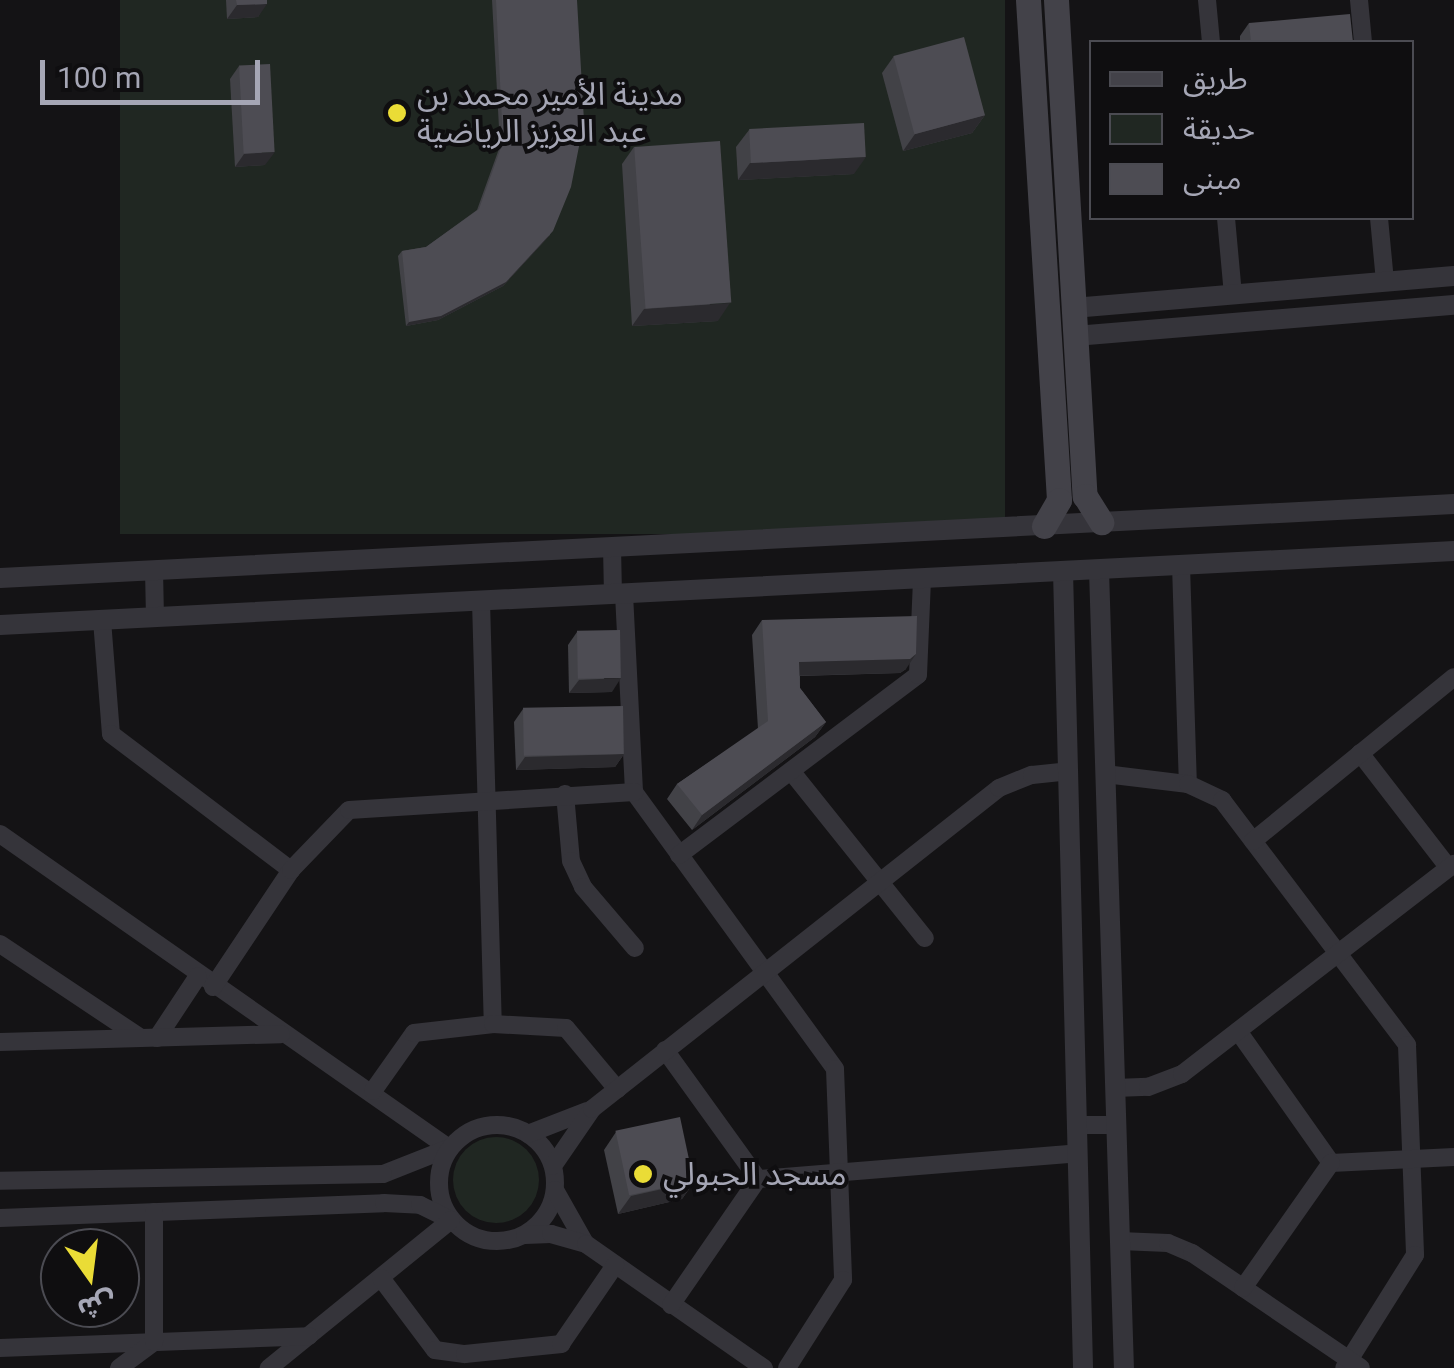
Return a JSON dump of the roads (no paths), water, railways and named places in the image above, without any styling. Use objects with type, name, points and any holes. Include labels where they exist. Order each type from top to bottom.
[{"type":"main road","points":[[1028,0],[1060,500],[1044,526]]},
{"type":"main road","points":[[1056,0],[1085,496],[1101,522]]},
{"type":"street","points":[[1207,0],[1211,40]]},
{"type":"street","points":[[1359,0],[1363,40]]},
{"type":"street","points":[[1226,220],[1233,295]]},
{"type":"street","points":[[1380,220],[1386,282]]},
{"type":"street","points":[[1074,308],[1454,276]]},
{"type":"street","points":[[1075,336],[1454,306]]},
{"type":"street","points":[[0,578],[1454,504]]},
{"type":"street","points":[[612,548],[634,792],[835,1069],[843,1280],[837,1300],[788,1368]]},
{"type":"street","points":[[0,625],[1454,552]]},
{"type":"street","points":[[1180,565],[1188,784]]},
{"type":"street","points":[[154,570],[155,618]]},
{"type":"street","points":[[1099,570],[1124,1368]]},
{"type":"street","points":[[1063,572],[1083,1368]]},
{"type":"street","points":[[679,855],[918,675],[922,579]]},
{"type":"street","points":[[482,601],[494,1024]]},
{"type":"street","points":[[102,620],[111,734],[291,870]]},
{"type":"street","points":[[1253,841],[1454,676]]},
{"type":"street","points":[[1116,1088],[1167,1082],[1452,866],[1360,753]]},
{"type":"street","points":[[791,771],[925,938]]},
{"type":"street","points":[[553,1166],[592,1109],[1000,788],[1017,779],[1068,771]]},
{"type":"street","points":[[1105,774],[1188,784],[1222,800],[1407,1044],[1414,1159],[1415,1255],[1352,1366],[1242,1288],[1168,1243],[1120,1241]]},
{"type":"street","points":[[149,1038],[205,981],[291,870],[349,810],[487,797],[634,792]]},
{"type":"street","points":[[566,794],[566,844],[577,874],[636,948]]},
{"type":"street","points":[[0,834],[282,1034],[374,1091],[450,1148]]},
{"type":"street","points":[[0,944],[149,1038]]},
{"type":"street","points":[[374,1091],[414,1034],[494,1024],[566,1028],[618,1088]]},
{"type":"street","points":[[1238,1031],[1332,1164]]},
{"type":"street","points":[[0,1042],[282,1034]]},
{"type":"street","points":[[666,1050],[758,1179]]},
{"type":"street","points":[[528,1134],[592,1109]]},
{"type":"street","points":[[0,1182],[382,1174],[450,1148],[481,1126],[500,1124],[528,1134],[553,1166],[555,1190],[586,1244]]},
{"type":"street","points":[[1077,1125],[1116,1124]]},
{"type":"street","points":[[450,1148],[438,1184],[452,1220]]},
{"type":"street","points":[[758,1179],[1078,1153]]},
{"type":"street","points":[[1332,1164],[1454,1157]]},
{"type":"street","points":[[1242,1288],[1332,1164]]},
{"type":"street","points":[[671,1305],[758,1179]]},
{"type":"street","points":[[523,1236],[538,1224],[555,1190]]},
{"type":"street","points":[[0,1218],[384,1203],[420,1205],[484,1240],[552,1234],[586,1244],[764,1368]]},
{"type":"street","points":[[154,1212],[154,1342]]},
{"type":"street","points":[[269,1368],[452,1220]]},
{"type":"street","points":[[382,1278],[434,1350],[501,1360],[561,1344],[615,1265]]},
{"type":"street","points":[[0,1348],[310,1336]]},
{"type":"street","points":[[119,1368],[154,1342]]},
{"type":"place","name":"مدينة الأمير محمد بن عبد العزيز الرياضية","points":[[397,113]]},
{"type":"place","name":"مسجد الجبولي","points":[[643,1174]]}]
